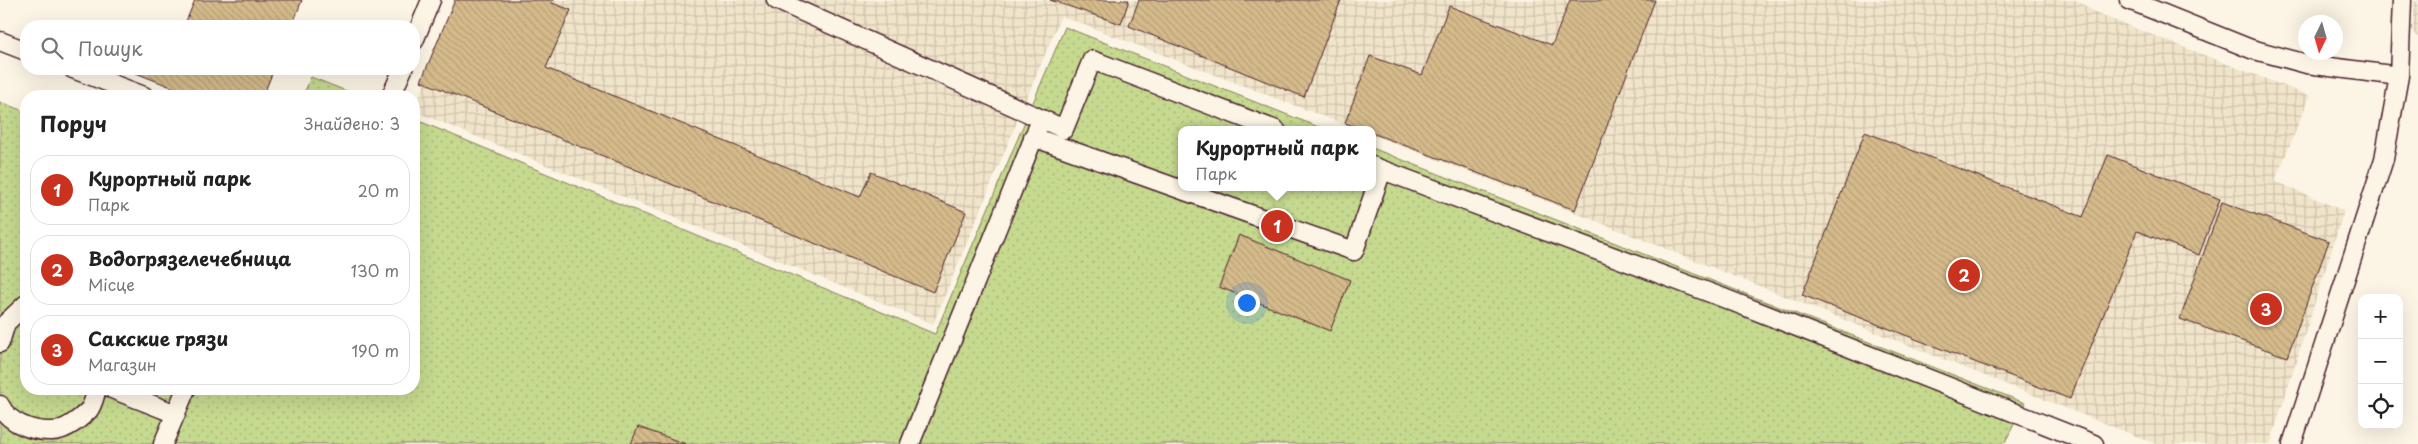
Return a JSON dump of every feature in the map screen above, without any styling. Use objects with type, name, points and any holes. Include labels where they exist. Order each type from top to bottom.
[{"type":"lane","points":[[420,26],[430,0]]},
{"type":"lane","points":[[776,0],[1064,129],[1092,60],[1265,126]]},
{"type":"lane","points":[[2129,0],[2251,49],[2307,64],[2398,76]]},
{"type":"lane","points":[[2292,444],[2384,159],[2398,76],[2402,0]]},
{"type":"lane","points":[[0,40],[20,48]]},
{"type":"lane","points":[[89,75],[128,90]]},
{"type":"lane","points":[[394,90],[400,75]]},
{"type":"lane","points":[[910,444],[1040,119]]},
{"type":"lane","points":[[1033,137],[1178,187]]},
{"type":"lane","points":[[1376,169],[1721,297],[2094,444]]},
{"type":"lane","points":[[1149,177],[1178,176]]},
{"type":"lane","points":[[1188,191],[1354,251],[1369,191]]},
{"type":"lane","points":[[0,343],[6,323],[20,310]]},
{"type":"lane","points":[[0,405],[4,413],[26,428],[53,431],[72,424],[90,409],[95,395]]},
{"type":"lane","points":[[127,395],[176,414]]},
{"type":"lane","points":[[163,444],[184,395]]},
{"type":"shaded area","points":[[457,0],[2076,0],[2098,14],[2310,96],[2275,181],[2344,211],[2270,444],[2156,444],[1538,198],[1376,137],[1376,126],[1349,126],[1061,16],[933,324],[420,113],[420,96]]},
{"type":"shaded area","points":[[2415,0],[2418,0],[2418,38],[2413,32]]},
{"type":"green space","points":[[1065,27],[1316,126],[1178,126],[1178,191],[1376,191],[1376,150],[2025,403],[2005,442],[1999,444],[0,444],[0,102],[20,110],[20,395],[420,395],[420,121],[935,334]]},
{"type":"green space","points":[[311,77],[344,90],[306,90]]},
{"type":"building","points":[[195,0],[302,0],[294,20],[187,20]]},
{"type":"building","points":[[455,0],[553,0],[552,3],[571,10],[546,68],[860,197],[871,172],[966,212],[933,292],[421,81]]},
{"type":"building","points":[[1050,0],[1129,0],[1121,24]]},
{"type":"building","points":[[1139,0],[1341,0],[1304,97],[1129,26]]},
{"type":"building","points":[[1570,0],[1655,0],[1575,210],[1376,135],[1376,126],[1353,126],[1345,123],[1370,56],[1422,75],[1449,6],[1552,45]]},
{"type":"building","points":[[141,75],[272,75],[265,90],[179,90]]},
{"type":"building","points":[[1865,132],[2083,217],[2108,155],[2220,199],[2199,255],[2137,231],[2070,399],[1802,295]]},
{"type":"building","points":[[2222,202],[2329,241],[2287,357],[2180,319]]},
{"type":"building","points":[[1239,235],[1350,280],[1330,331],[1219,287]]},
{"type":"building","points":[[638,427],[686,444],[631,444]]},
{"type":"place","name":"Курортный парк","points":[[1277,226]]},
{"type":"place","name":"Водогрязелечебница","points":[[1964,275]]},
{"type":"place","name":"Сакские грязи","points":[[2266,309]]}]
